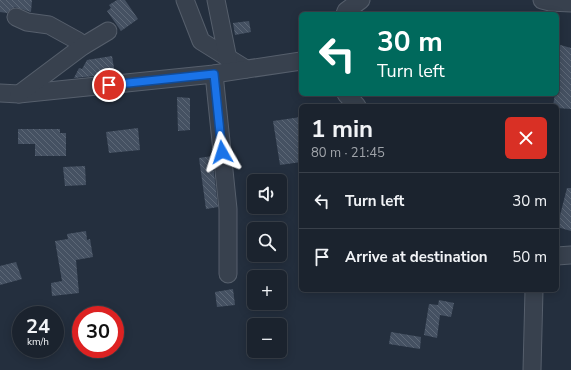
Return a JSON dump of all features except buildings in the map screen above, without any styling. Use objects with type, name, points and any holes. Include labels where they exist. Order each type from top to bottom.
[{"type":"street","points":[[184,0],[201,41],[246,69]]},
{"type":"street","points":[[216,0],[228,59]]},
{"type":"street","points":[[346,12],[361,0]]},
{"type":"street","points":[[542,0],[550,2],[571,2]]},
{"type":"street","points":[[16,17],[27,22],[49,25],[78,41],[83,46]]},
{"type":"street","points":[[19,94],[83,46],[108,31]]},
{"type":"street","points":[[0,93],[19,94],[214,74],[299,61]]},
{"type":"street","points":[[214,74],[228,209],[228,274]]},
{"type":"street","points":[[348,96],[355,104]]},
{"type":"street","points":[[559,256],[571,255]]},
{"type":"street","points":[[532,370],[534,292]]},
{"type":"route","points":[[109,85],[214,74],[222,152]]}]
